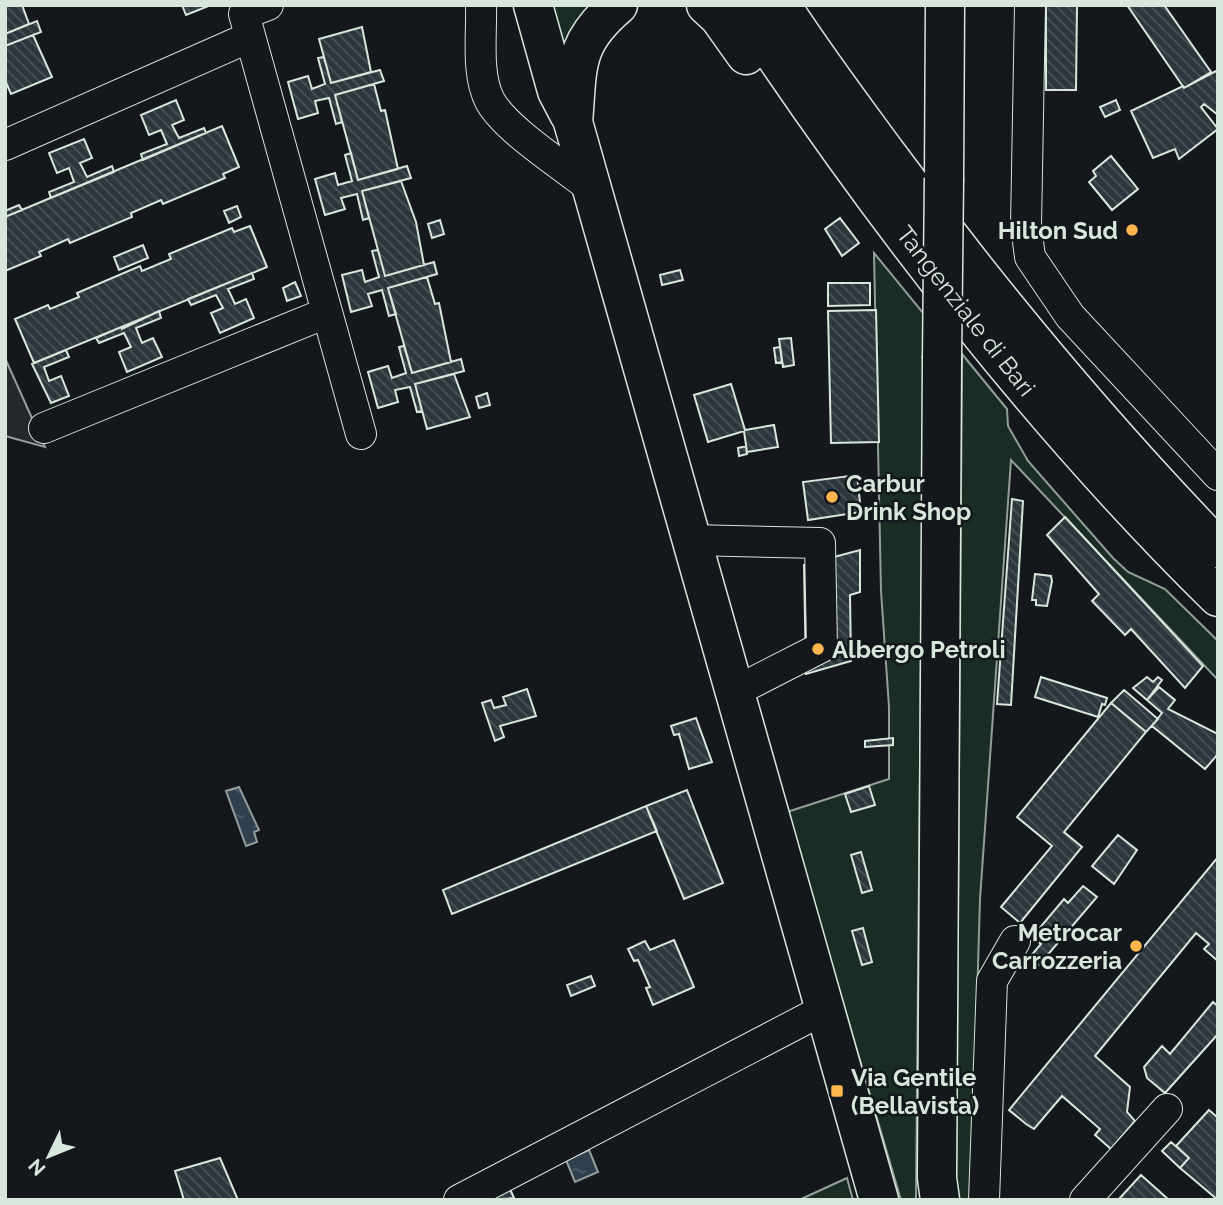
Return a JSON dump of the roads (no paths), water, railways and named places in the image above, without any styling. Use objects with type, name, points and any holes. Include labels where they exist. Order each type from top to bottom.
[{"type":"main road","points":[[533,5],[557,92],[573,122],[879,1200]]},
{"type":"main road","points":[[573,122],[579,54],[595,25],[618,5]]},
{"type":"main road","points":[[706,5],[719,17],[797,125],[895,220]]},
{"type":"main road","name":"Tangenziale di Bari","points":[[741,5],[895,220],[1008,367],[1098,471],[1218,597]]},
{"type":"main road","name":"Tangenziale di Bari","points":[[781,5],[922,202],[1010,314],[1119,441],[1218,548]]},
{"type":"main road","points":[[936,1193],[946,5]]},
{"type":"street","points":[[268,5],[244,14],[361,434]]},
{"type":"street","points":[[481,5],[482,71],[490,101],[506,121],[592,189]]},
{"type":"street","points":[[1030,5],[1026,226],[1030,257],[1070,316],[1218,475]]},
{"type":"street","points":[[5,145],[250,37]]},
{"type":"street","points":[[506,121],[541,127],[573,122]]},
{"type":"street","points":[[44,428],[326,313]]},
{"type":"street","points":[[691,540],[820,544],[822,647],[734,692]]},
{"type":"street","points":[[984,1200],[992,981],[1015,942]]},
{"type":"street","points":[[459,1200],[823,1010]]},
{"type":"street","points":[[1085,1200],[1167,1109]]},
{"type":"water","points":[[239,787],[259,830],[254,832],[257,842],[246,846],[226,791]]},
{"type":"water","points":[[589,1150],[598,1172],[575,1182],[566,1160]]},
{"type":"place","name":"Hilton Sud","points":[[1132,230]]},
{"type":"place","name":"Carbur Drink Shop","points":[[832,497]]},
{"type":"place","name":"Albergo Petroli","points":[[818,649]]},
{"type":"place","name":"Metrocar Carrozzeria","points":[[1136,946]]},
{"type":"place","name":"Via Gentile (Bellavista)","points":[[837,1091]]}]
